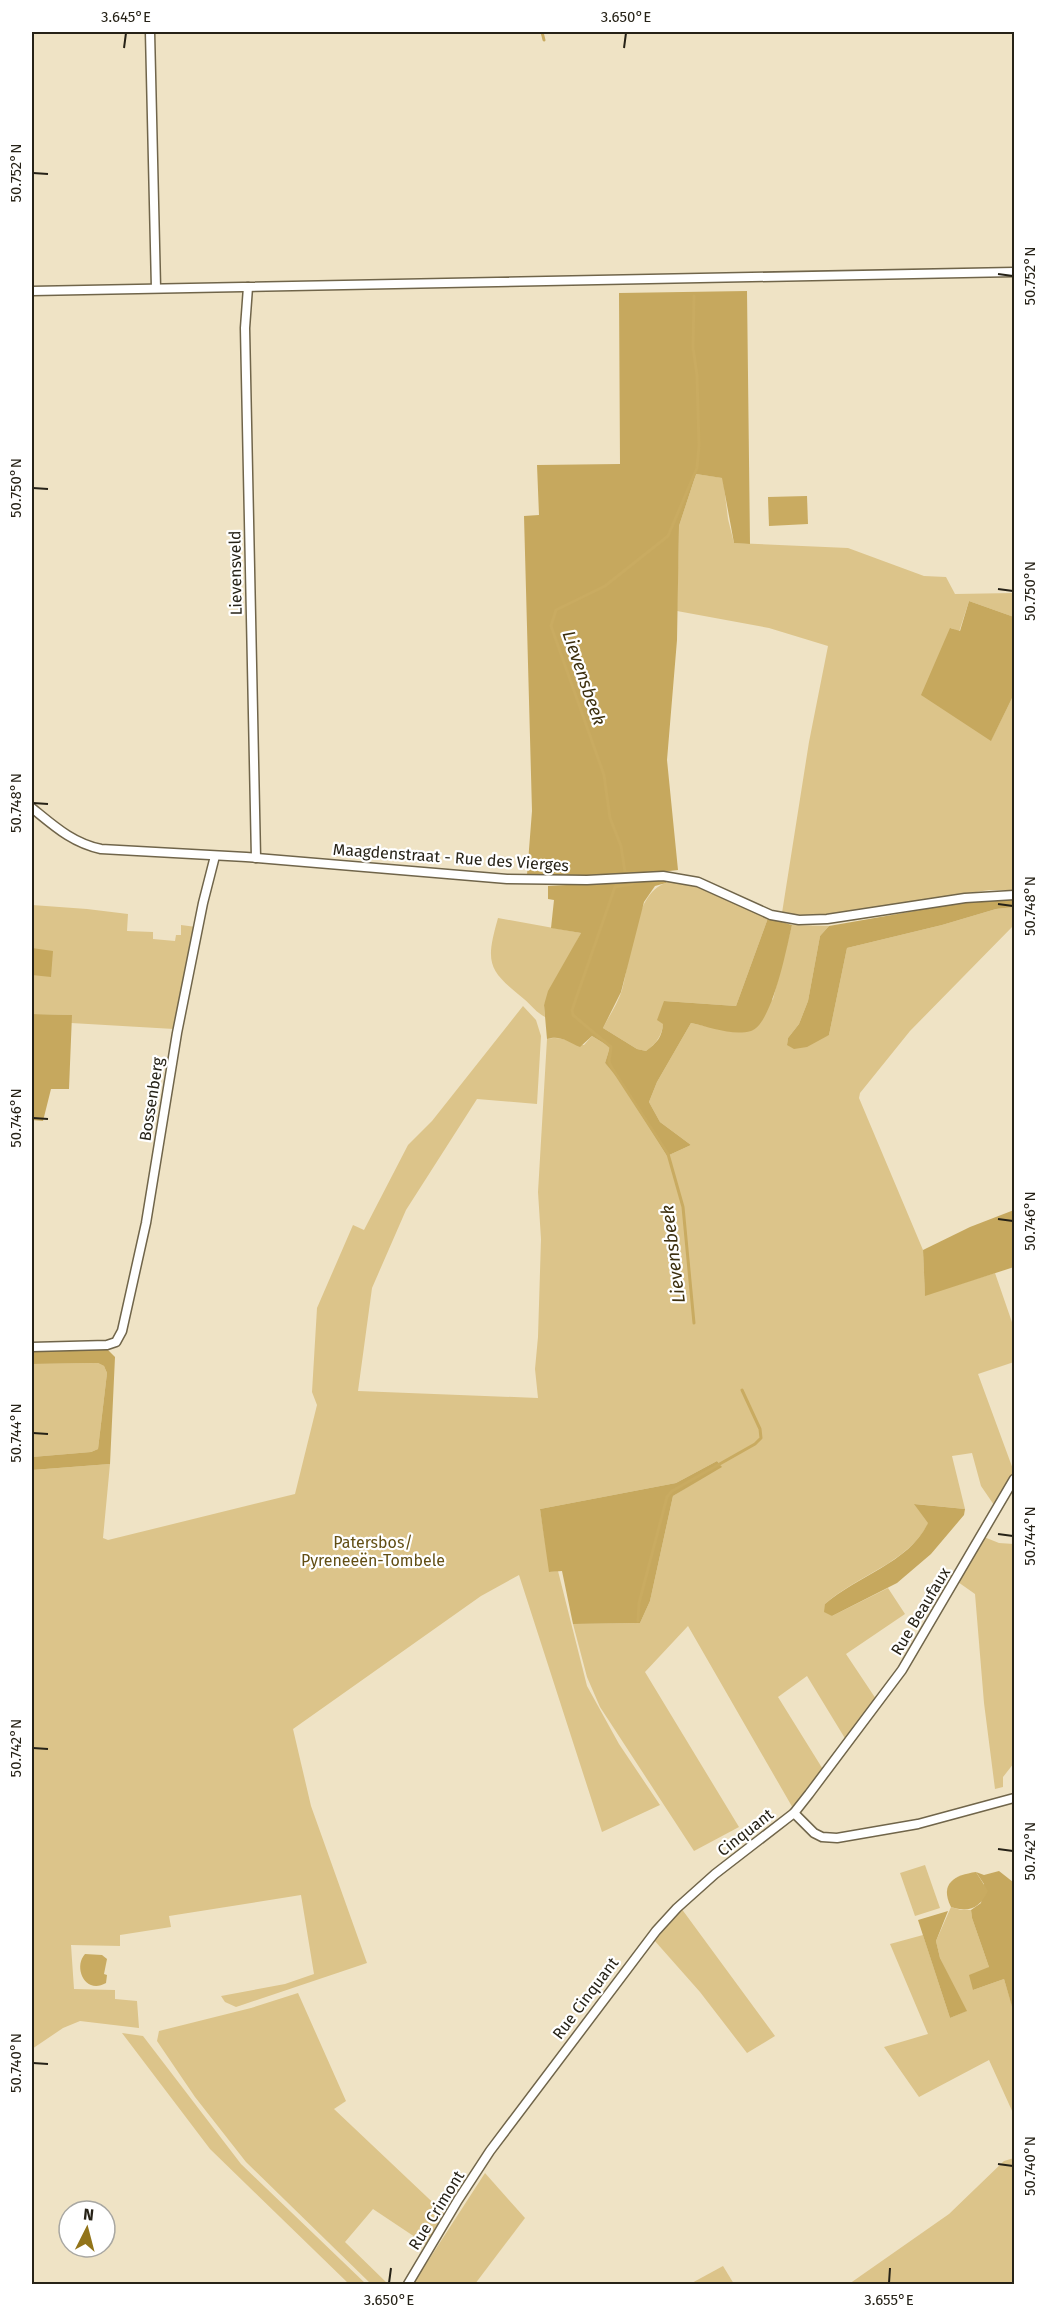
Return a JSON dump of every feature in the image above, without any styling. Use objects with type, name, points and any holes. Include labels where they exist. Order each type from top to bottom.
[{"type":"street","points":[[150,32],[156,288]]},
{"type":"street","points":[[32,291],[1014,272]]},
{"type":"street","name":"Lievensveld","points":[[248,287],[246,339],[256,858]]},
{"type":"street","name":"Maagdenstraat - Rue des Vierges","points":[[32,808],[60,832],[97,849],[256,858],[507,879],[676,877],[711,888],[771,915],[799,920],[827,920],[975,896],[1014,895]]},
{"type":"street","name":"Bossenberg","points":[[32,1347],[112,1344],[122,1331],[134,1283],[154,1177],[177,1033],[202,903],[214,856]]},
{"type":"street","name":"Rue Beaufaux","points":[[794,1813],[902,1670],[1014,1479]]},
{"type":"street","points":[[794,1813],[814,1833],[822,1837],[837,1838],[918,1824],[1014,1798]]},
{"type":"street","name":"Cinquant","points":[[716,1874],[794,1813]]},
{"type":"street","name":"Rue Cinquant","points":[[490,2151],[656,1931],[677,1908],[716,1874]]},
{"type":"street","name":"Rue Crimont","points":[[408,2284],[490,2151]]},
{"type":"green space","points":[[696,474],[723,478],[728,519],[734,543],[848,548],[924,576],[946,577],[955,594],[1014,593],[1014,617],[969,601],[959,632],[951,628],[991,740],[1014,694],[1014,890],[989,890],[834,914],[813,916],[782,913],[809,742],[828,646],[769,628],[677,611],[679,526]]},
{"type":"green space","points":[[668,879],[709,889],[768,918],[736,1006],[664,1001],[660,1035],[646,1051],[637,1049],[603,1028],[622,990],[640,913],[646,900],[655,889],[666,883]]},
{"type":"green space","points":[[32,905],[128,914],[127,931],[153,932],[153,939],[175,941],[176,935],[181,935],[181,925],[196,927],[174,1029],[71,1023],[71,1015],[32,1014]]},
{"type":"green space","name":"Patersbos/ Pyreneeën-Tombele","points":[[1014,907],[1014,925],[910,1031],[860,1093],[859,1098],[923,1250],[925,1295],[995,1273],[1014,1328],[1014,1362],[978,1374],[1014,1472],[994,1505],[981,1486],[972,1453],[952,1456],[965,1509],[915,1504],[929,1522],[920,1536],[896,1558],[825,1604],[832,1616],[888,1588],[905,1614],[846,1654],[876,1699],[846,1740],[807,1676],[778,1697],[824,1771],[794,1810],[688,1626],[645,1672],[739,1827],[694,1851],[600,1707],[587,1677],[573,1624],[640,1623],[650,1601],[673,1496],[721,1466],[717,1461],[676,1483],[540,1509],[550,1572],[558,1571],[587,1686],[619,1744],[660,1805],[602,1832],[519,1575],[481,1596],[293,1729],[311,1806],[367,1963],[236,2007],[225,2002],[221,1996],[285,1984],[314,1974],[301,1895],[169,1916],[171,1927],[120,1935],[120,1946],[71,1945],[74,1989],[115,1990],[115,1999],[137,2001],[139,2028],[80,2021],[63,2028],[32,2049],[32,1470],[110,1464],[103,1538],[108,1540],[295,1494],[317,1405],[312,1392],[317,1308],[353,1225],[364,1230],[408,1145],[432,1121],[523,1006],[536,1020],[541,1036],[537,1104],[477,1099],[406,1210],[372,1288],[358,1391],[538,1398],[535,1369],[541,1239],[538,1192],[547,1039],[562,1039],[584,1045],[592,1036],[610,1047],[605,1063],[621,1081],[667,1156],[691,1145],[660,1122],[649,1102],[657,1082],[691,1023],[733,1032],[773,999],[792,925],[829,926],[820,936],[808,1001],[799,1024],[788,1038],[787,1045],[829,1035],[847,948],[942,925],[996,909]]},
{"type":"green space","points":[[498,918],[581,933],[544,1005],[545,1017],[503,981],[493,965],[492,946]]},
{"type":"green space","points":[[98,1363],[104,1366],[107,1373],[98,1449],[91,1452],[32,1457],[32,1364]]},
{"type":"green space","points":[[984,1537],[999,1543],[1014,1544],[1014,1763],[1003,1777],[1003,1787],[995,1789],[984,1703],[975,1594],[958,1582]]},
{"type":"green space","points":[[925,1865],[940,1908],[915,1916],[900,1873]]},
{"type":"green space","points":[[951,1907],[971,1910],[989,1967],[973,1990],[1004,1979],[1014,2009],[1013,2113],[989,2060],[919,2097],[884,2047],[928,2034],[890,1944],[923,1935],[950,2018],[966,2011],[940,1958],[936,1941]]},
{"type":"green space","points":[[681,1908],[775,2036],[747,2053],[700,1992],[654,1940]]},
{"type":"green space","points":[[298,1993],[346,2101],[334,2109],[445,2214],[427,2245],[373,2209],[345,2242],[386,2284],[371,2284],[246,2162],[195,2097],[157,2041],[159,2031],[251,2008]]},
{"type":"green space","points":[[122,2033],[143,2036],[241,2164],[366,2284],[349,2284],[210,2149]]},
{"type":"green space","points":[[1014,2158],[1014,2284],[849,2284],[949,2214],[1004,2161]]},
{"type":"green space","points":[[485,2173],[525,2218],[475,2284],[413,2284]]},
{"type":"green space","points":[[723,2266],[734,2284],[690,2284]]},
{"type":"shaded area","points":[[747,291],[750,544],[734,543],[722,478],[696,474],[679,526],[677,640],[667,760],[678,870],[617,877],[527,875],[532,811],[524,516],[539,515],[537,465],[620,464],[619,293]]},
{"type":"shaded area","points":[[807,496],[808,524],[769,526],[768,497]]},
{"type":"shaded area","points":[[969,601],[1014,617],[1014,694],[991,741],[921,695],[950,628],[960,631]]},
{"type":"shaded area","points":[[619,879],[668,879],[666,883],[655,886],[644,902],[621,992],[603,1028],[637,1049],[646,1051],[660,1036],[663,1024],[657,1020],[664,1001],[736,1006],[768,918],[792,925],[778,984],[766,1015],[759,1026],[751,1031],[736,1032],[691,1023],[657,1082],[649,1102],[660,1122],[691,1145],[667,1156],[621,1082],[605,1063],[610,1047],[592,1036],[580,1047],[560,1038],[547,1039],[544,1005],[548,991],[581,933],[551,928],[554,900],[548,899],[548,886]]},
{"type":"shaded area","points":[[1014,898],[1014,907],[996,909],[942,925],[847,948],[829,1035],[807,1047],[794,1049],[787,1045],[788,1038],[799,1024],[808,1001],[820,936],[829,926],[983,899]]},
{"type":"shaded area","points":[[32,948],[53,951],[51,977],[32,975]]},
{"type":"shaded area","points":[[32,1014],[72,1015],[69,1089],[51,1089],[43,1121],[32,1120]]},
{"type":"shaded area","points":[[1014,1210],[1014,1267],[925,1296],[923,1250],[970,1227]]},
{"type":"shaded area","points":[[107,1349],[115,1357],[110,1464],[32,1470],[32,1457],[91,1452],[98,1449],[107,1373],[104,1366],[98,1363],[32,1364],[32,1350]]},
{"type":"shaded area","points":[[717,1461],[722,1467],[673,1496],[650,1601],[640,1623],[573,1624],[562,1571],[549,1572],[540,1509],[676,1483]]},
{"type":"shaded area","points":[[914,1504],[965,1509],[964,1515],[931,1554],[897,1583],[832,1616],[824,1612],[825,1604],[895,1559],[919,1537],[928,1523]]},
{"type":"shaded area","points":[[999,1871],[1013,1882],[1014,1890],[1013,2010],[1004,1979],[973,1990],[969,1975],[989,1967],[972,1918],[971,1910],[981,1903],[984,1884],[976,1872],[984,1875]]},
{"type":"shaded area","points":[[976,1872],[988,1891],[985,1897],[973,1908],[951,1907],[947,1892],[948,1886],[962,1875]]},
{"type":"shaded area","points":[[948,1911],[936,1941],[940,1958],[967,2011],[950,2018],[918,1920]]},
{"type":"shaded area","points":[[85,1954],[102,1955],[107,1959],[104,1974],[107,1975],[106,1983],[99,1986],[92,1985],[83,1978],[80,1966]]},
{"type":"waterway","name":"Lievensbeek","points":[[542,32],[544,40]]},
{"type":"waterway","name":"Lievensbeek","points":[[634,874],[625,872],[621,846],[610,818],[604,775],[551,626],[556,610],[605,586],[668,536],[697,468],[699,445],[697,375],[693,348],[694,296]]},
{"type":"waterway","name":"Lievensbeek","points":[[634,880],[632,884],[615,887],[572,1010],[573,1015],[611,1047],[609,1062],[612,1068],[668,1154],[683,1207],[694,1323]]},
{"type":"waterway","name":"Lievensbeek","points":[[638,1621],[639,1603],[667,1497],[672,1491],[755,1444],[761,1438],[760,1429],[742,1390]]}]
